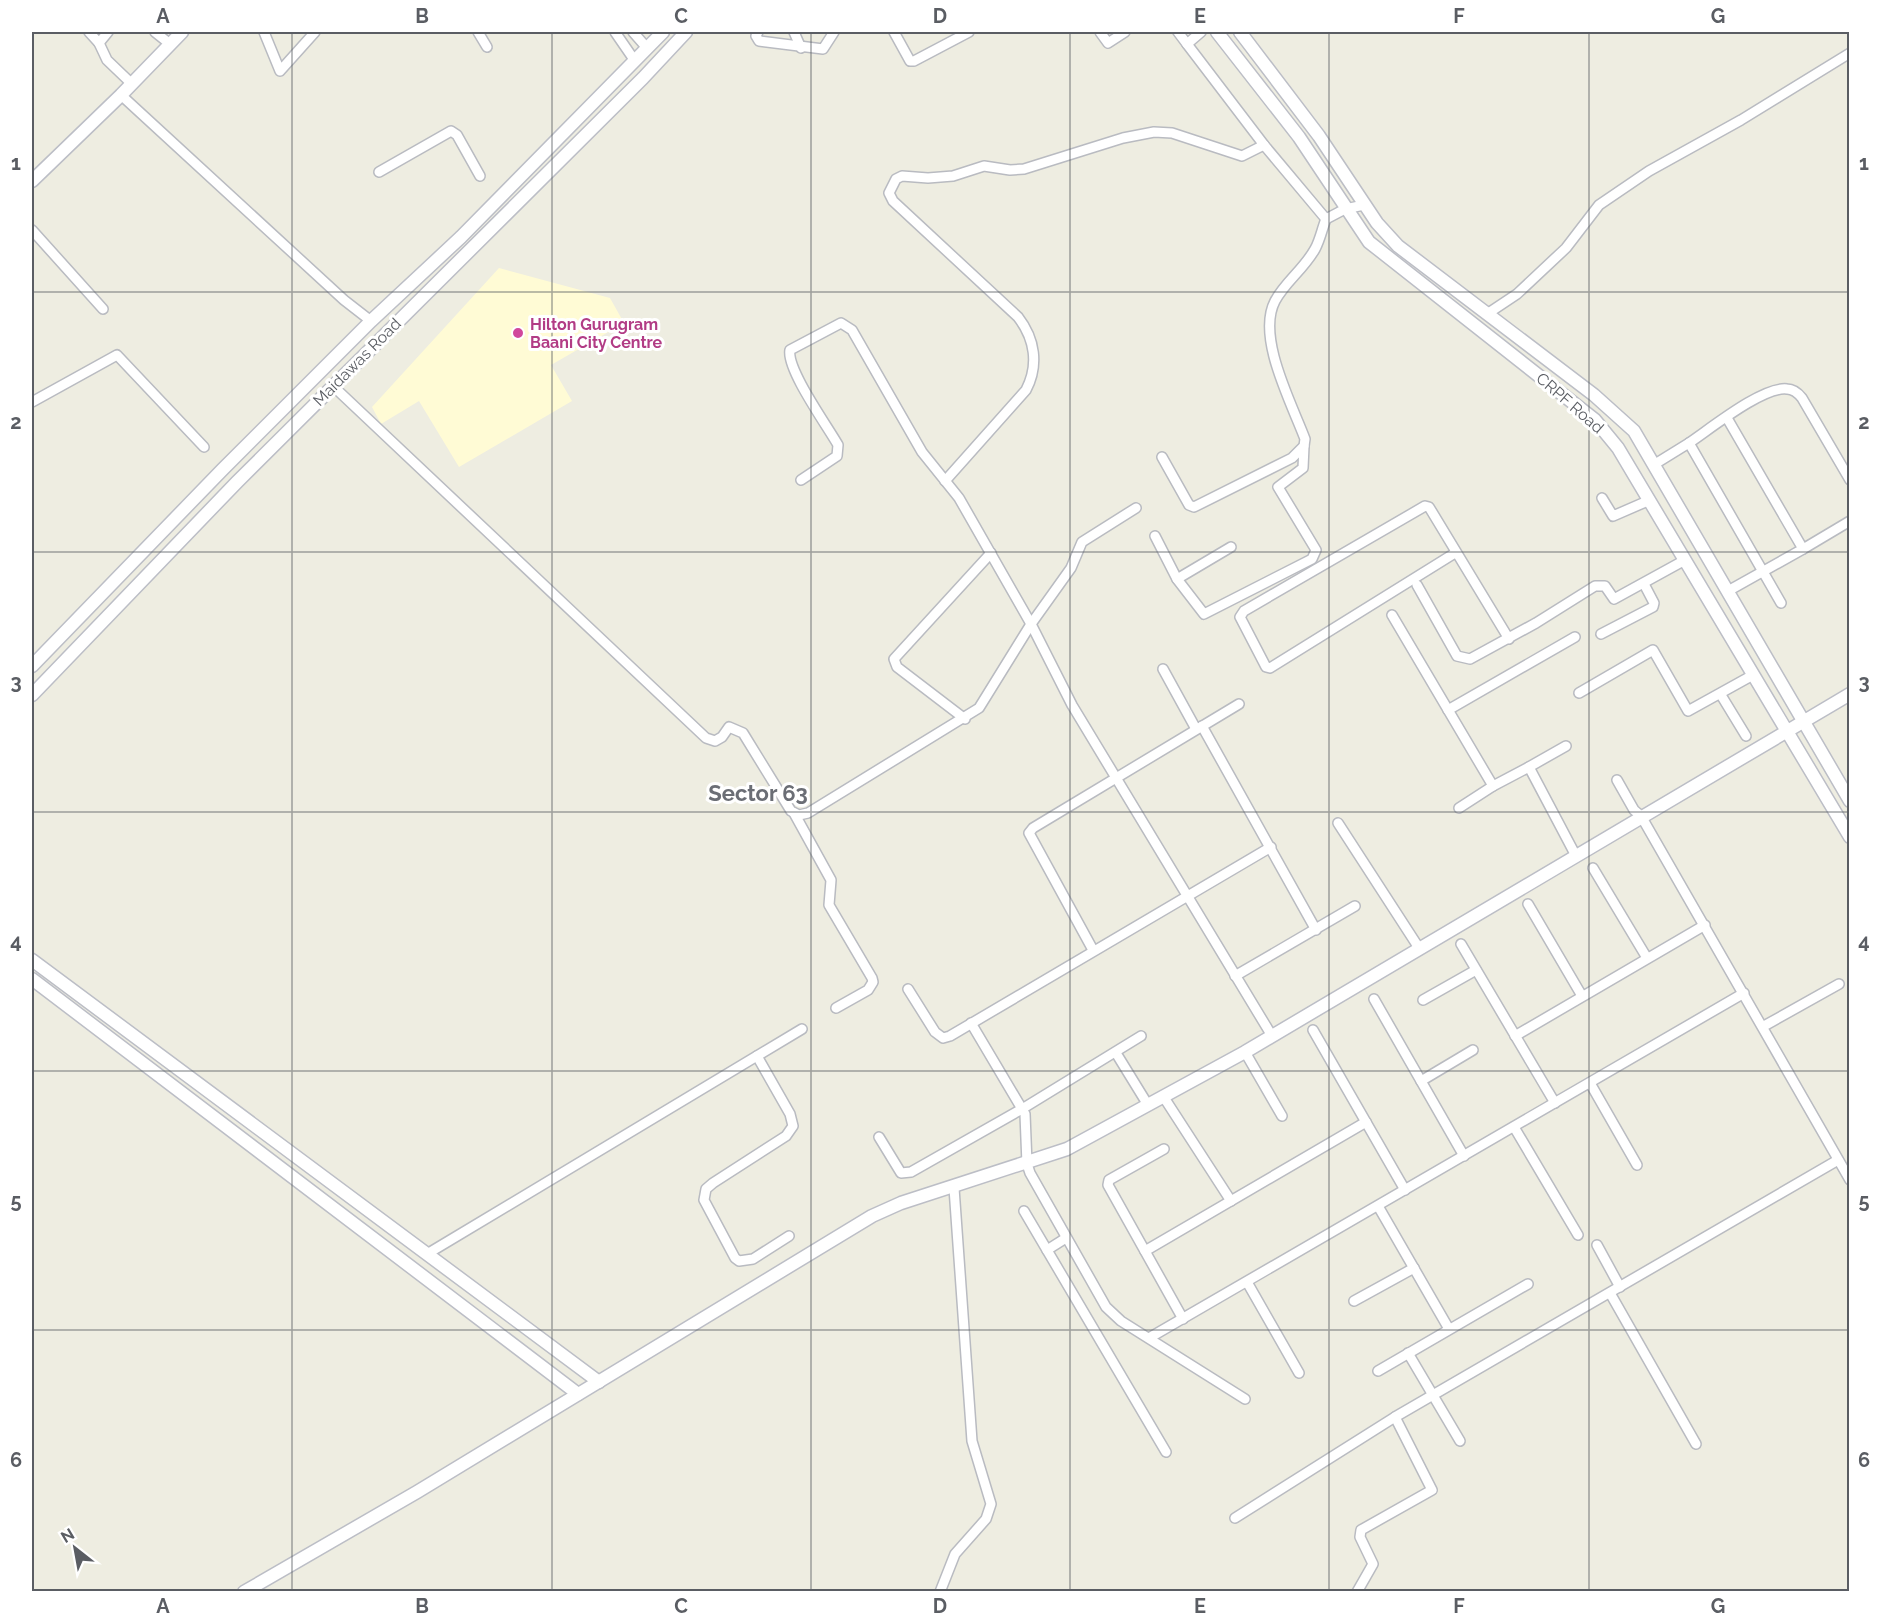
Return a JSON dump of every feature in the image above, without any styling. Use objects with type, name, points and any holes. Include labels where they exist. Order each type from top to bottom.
[{"type":"street","points":[[89,32],[99,43],[107,60],[132,84]]},
{"type":"street","points":[[99,43],[108,32]]},
{"type":"street","points":[[155,32],[170,44]]},
{"type":"street","points":[[32,181],[183,32]]},
{"type":"street","points":[[264,32],[280,71],[315,32]]},
{"type":"street","points":[[478,32],[486,46]]},
{"type":"street","points":[[615,32],[635,61]]},
{"type":"street","points":[[633,32],[647,48]]},
{"type":"street","name":"Maidawas Road","points":[[32,666],[371,321],[461,237],[663,32]]},
{"type":"street","name":"Maidawas Road","points":[[32,695],[333,386],[686,32]]},
{"type":"street","points":[[758,32],[756,36],[759,41],[823,49],[834,32]]},
{"type":"street","points":[[794,32],[801,48]]},
{"type":"street","points":[[894,32],[910,61],[969,32]]},
{"type":"street","points":[[1100,32],[1108,43],[1125,32]]},
{"type":"street","points":[[1178,32],[1264,145],[1326,219]]},
{"type":"street","points":[[1187,44],[1201,32]]},
{"type":"street","name":"CRPF Road","points":[[1217,32],[1299,136],[1369,243],[1595,420],[1618,448],[1850,837]]},
{"type":"street","points":[[1240,32],[1318,136],[1377,223],[1398,246],[1618,416],[1634,431],[1850,801]]},
{"type":"street","points":[[1487,314],[1517,294],[1566,248],[1599,205],[1649,171],[1741,120],[1850,53]]},
{"type":"street","points":[[121,95],[344,300],[371,321]]},
{"type":"street","points":[[379,172],[451,131],[457,135],[480,176]]},
{"type":"street","points":[[945,481],[1026,390],[1034,372],[1030,336],[1018,316],[893,201],[889,189],[896,179],[902,176],[928,178],[952,176],[984,166],[1010,170],[1024,169],[1123,138],[1154,132],[1172,133],[1242,156],[1264,145]]},
{"type":"street","points":[[1155,536],[1177,579],[1204,614],[1312,559],[1316,550],[1278,487],[1304,468],[1305,439],[1275,362],[1271,339],[1271,314],[1278,297],[1315,250],[1326,219],[1345,209],[1364,205]]},
{"type":"street","points":[[32,230],[103,309]]},
{"type":"street","points":[[461,237],[474,246]]},
{"type":"street","points":[[801,480],[837,456],[838,446],[797,374],[789,356],[790,351],[841,323],[852,330],[922,452],[959,498],[1031,624],[1072,705],[1272,1036]]},
{"type":"street","points":[[32,402],[117,355],[204,447]]},
{"type":"street","points":[[333,386],[706,738],[715,741],[722,737],[729,727],[734,727],[743,733],[794,813],[831,879],[829,905],[872,978],[873,982],[868,990],[836,1008]]},
{"type":"street","points":[[1655,464],[1766,394],[1787,389],[1797,392],[1850,480]]},
{"type":"street","points":[[1727,418],[1803,549]]},
{"type":"street","points":[[1689,443],[1780,603]]},
{"type":"street","points":[[1162,457],[1189,505],[1194,507],[1292,459],[1304,446]]},
{"type":"street","points":[[1602,498],[1613,516],[1650,501]]},
{"type":"street","points":[[1455,553],[1273,667],[1266,666],[1240,617],[1244,611],[1420,506],[1429,507],[1509,639]]},
{"type":"street","points":[[794,813],[802,815],[808,813],[964,719],[985,701],[1031,624],[1071,568],[1083,542],[1136,508]]},
{"type":"street","points":[[1728,591],[1850,521]]},
{"type":"street","points":[[1177,579],[1231,547]]},
{"type":"street","points":[[964,719],[897,667],[894,659],[991,553]]},
{"type":"street","points":[[1417,585],[1457,656],[1464,659],[1477,657],[1595,586],[1605,586],[1614,599],[1685,560]]},
{"type":"street","points":[[1601,634],[1653,607],[1654,603],[1644,584]]},
{"type":"street","points":[[1392,615],[1493,786]]},
{"type":"street","points":[[1448,710],[1575,637]]},
{"type":"street","points":[[1579,693],[1653,651],[1688,711],[1721,695],[1753,675]]},
{"type":"street","points":[[1162,669],[1271,847],[1316,930]]},
{"type":"street","points":[[244,1592],[417,1492],[872,1216],[901,1203],[954,1188],[1067,1149],[1245,1052],[1850,694]]},
{"type":"street","points":[[1721,695],[1746,736]]},
{"type":"street","points":[[1093,950],[1029,833],[1033,828],[1114,777],[1239,704]]},
{"type":"street","points":[[1459,808],[1493,786],[1566,746]]},
{"type":"street","points":[[1529,767],[1576,856]]},
{"type":"street","points":[[1617,780],[1634,810],[1641,816],[1764,1026],[1850,1180]]},
{"type":"street","points":[[1338,822],[1419,948]]},
{"type":"street","points":[[908,989],[939,1037],[950,1036],[1271,847]]},
{"type":"street","points":[[1593,868],[1647,958]]},
{"type":"street","points":[[1528,904],[1582,996]]},
{"type":"street","points":[[1235,976],[1355,906]]},
{"type":"street","points":[[1515,1036],[1705,925]]},
{"type":"street","points":[[1461,944],[1555,1103]]},
{"type":"street","points":[[32,960],[599,1382]]},
{"type":"street","points":[[1423,1000],[1476,970]]},
{"type":"street","points":[[32,979],[578,1394]]},
{"type":"street","points":[[1764,1026],[1839,984]]},
{"type":"street","points":[[1149,1338],[1744,993]]},
{"type":"street","points":[[1374,999],[1464,1156]]},
{"type":"street","points":[[971,1023],[1027,1120],[1027,1164],[1066,1238],[1113,1315],[1245,1399]]},
{"type":"street","points":[[427,1254],[802,1029]]},
{"type":"street","points":[[1313,1030],[1405,1190]]},
{"type":"street","points":[[879,1137],[898,1168],[906,1174],[1022,1109],[1141,1036]]},
{"type":"street","points":[[1421,1081],[1473,1050]]},
{"type":"street","points":[[1245,1052],[1282,1116]]},
{"type":"street","points":[[1116,1053],[1148,1105]]},
{"type":"street","points":[[757,1056],[790,1114],[793,1126],[786,1136],[713,1183],[706,1190],[704,1200],[735,1258],[739,1261],[753,1259],[789,1236]]},
{"type":"street","points":[[1590,1083],[1637,1165]]},
{"type":"street","points":[[1163,1096],[1231,1201]]},
{"type":"street","points":[[1145,1251],[1366,1122]]},
{"type":"street","points":[[1514,1127],[1578,1234]]},
{"type":"street","points":[[1164,1149],[1109,1180],[1108,1185],[1184,1319]]},
{"type":"street","points":[[1235,1518],[1395,1417],[1839,1160]]},
{"type":"street","points":[[940,1592],[955,1554],[986,1519],[991,1504],[972,1441],[954,1188]]},
{"type":"street","points":[[1378,1206],[1449,1329]]},
{"type":"street","points":[[1024,1211],[1166,1452]]},
{"type":"street","points":[[1047,1250],[1066,1238]]},
{"type":"street","points":[[1597,1245],[1620,1287]]},
{"type":"street","points":[[1354,1301],[1414,1268]]},
{"type":"street","points":[[1248,1282],[1299,1373]]},
{"type":"street","points":[[1378,1371],[1528,1284]]},
{"type":"street","points":[[1610,1293],[1696,1444]]},
{"type":"street","points":[[1408,1353],[1460,1441]]},
{"type":"street","points":[[1357,1592],[1373,1564],[1360,1537],[1361,1530],[1432,1490],[1395,1417]]},
{"type":"shaded area","points":[[499,268],[610,298],[624,323],[551,365],[572,401],[459,467],[419,401],[381,424],[372,407]]},
{"type":"place","name":"Hilton Gurugram Baani City Centre","points":[[518,333]]},
{"type":"district","name":"Sector 63","points":[[758,793]]}]
